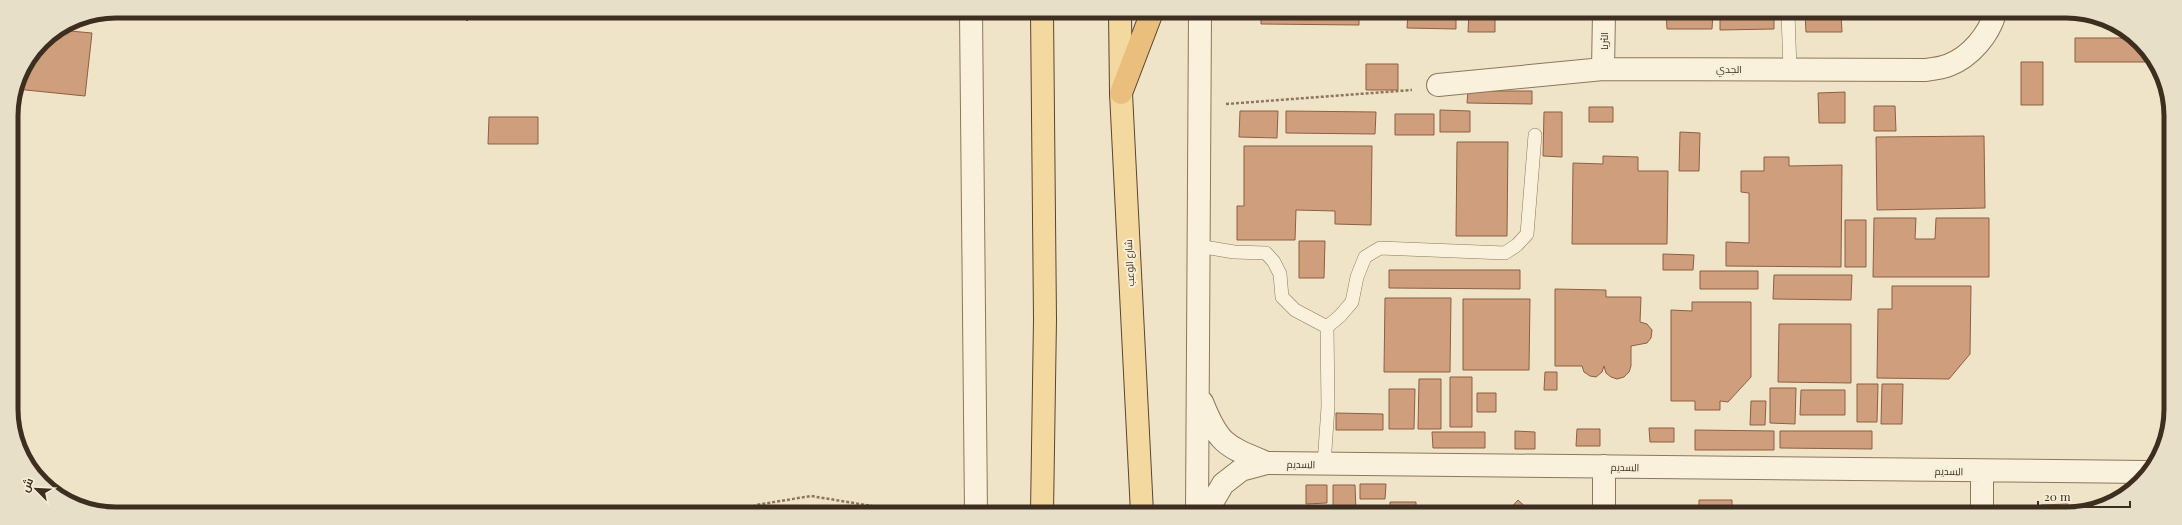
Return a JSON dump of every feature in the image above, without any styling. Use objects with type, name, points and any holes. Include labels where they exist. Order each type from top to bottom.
[{"type":"highway","points":[[1121,93],[1150,18]]},
{"type":"main road","points":[[1042,18],[1045,319],[1042,507]]},
{"type":"main road","name":"شارع الوعب","points":[[1120,18],[1121,93],[1142,507]]},
{"type":"street","points":[[971,18],[976,507]]},
{"type":"street","points":[[1196,507],[1200,18]]},
{"type":"street","name":"الثريا","points":[[1603,69],[1604,18]]},
{"type":"street","name":"الجدي","points":[[1438,85],[1603,69],[1925,70],[1949,66],[1966,55],[1983,38],[1993,18]]},
{"type":"street","name":"السديم","points":[[1198,392],[1212,428],[1222,441],[1241,453],[1267,463]]},
{"type":"street","name":"السديم","points":[[1210,507],[1223,484],[1241,470],[1267,463],[1604,466],[1982,472],[2142,472]]},
{"type":"street","points":[[1604,466],[1604,507]]},
{"type":"street","points":[[1982,472],[1982,507]]},
{"type":"lane","points":[[1788,18],[1790,70]]},
{"type":"lane","points":[[1327,327],[1340,316],[1352,302],[1357,277],[1365,257],[1380,248],[1505,253],[1517,245],[1526,234],[1535,135]]},
{"type":"lane","points":[[1198,246],[1234,252],[1266,253],[1274,262],[1280,274],[1282,297],[1295,310],[1327,327]]},
{"type":"lane","points":[[1324,464],[1328,407],[1327,327]]},
{"type":"path","points":[[1199,106],[1410,91],[1438,85]]},
{"type":"path","points":[[753,507],[756,505],[811,496],[873,507]]},
{"type":"building","points":[[1261,18],[1359,18],[1359,25],[1261,24]]},
{"type":"building","points":[[1408,18],[1456,18],[1456,29],[1407,28]]},
{"type":"building","points":[[1469,18],[1495,18],[1495,32],[1468,32]]},
{"type":"building","points":[[1666,18],[1713,18],[1712,29],[1667,29]]},
{"type":"building","points":[[1720,18],[1774,18],[1774,29],[1720,30]]},
{"type":"building","points":[[1805,18],[1841,18],[1842,32],[1806,32]]},
{"type":"building","points":[[67,31],[92,33],[85,96],[21,90],[25,78],[34,61],[51,42]]},
{"type":"building","points":[[2075,38],[2126,38],[2146,58],[2146,62],[2075,62]]},
{"type":"building","points":[[2021,62],[2043,62],[2043,105],[2021,105]]},
{"type":"building","points":[[1366,64],[1398,64],[1398,90],[1366,90]]},
{"type":"building","points":[[1468,91],[1532,91],[1532,104],[1467,103]]},
{"type":"building","points":[[1845,92],[1845,123],[1819,123],[1818,93]]},
{"type":"building","points":[[1874,106],[1895,106],[1896,131],[1874,131]]},
{"type":"building","points":[[1589,107],[1613,107],[1613,122],[1589,122]]},
{"type":"building","points":[[1440,110],[1470,111],[1470,132],[1440,132]]},
{"type":"building","points":[[1240,111],[1278,111],[1277,138],[1239,137]]},
{"type":"building","points":[[1286,111],[1376,112],[1375,134],[1286,133]]},
{"type":"building","points":[[1544,112],[1562,112],[1562,157],[1543,156]]},
{"type":"building","points":[[1395,114],[1434,114],[1434,135],[1395,135]]},
{"type":"building","points":[[489,117],[538,117],[538,144],[488,144]]},
{"type":"building","points":[[1680,132],[1700,133],[1699,171],[1679,171]]},
{"type":"building","points":[[1984,136],[1985,208],[1877,210],[1876,137]]},
{"type":"building","points":[[1457,142],[1508,142],[1507,236],[1456,236]]},
{"type":"building","points":[[1244,146],[1372,146],[1371,225],[1335,224],[1335,211],[1296,210],[1295,240],[1237,240],[1237,206],[1244,206]]},
{"type":"building","points":[[1603,156],[1638,157],[1638,171],[1668,171],[1667,244],[1572,244],[1573,163],[1603,164]]},
{"type":"building","points":[[1764,157],[1789,157],[1789,166],[1842,165],[1841,267],[1726,266],[1726,242],[1749,243],[1749,193],[1741,192],[1741,171],[1764,171]]},
{"type":"building","points":[[1874,218],[1916,218],[1915,239],[1935,239],[1936,218],[1989,218],[1989,277],[1873,277]]},
{"type":"building","points":[[1845,220],[1866,220],[1866,267],[1845,267]]},
{"type":"building","points":[[1299,241],[1325,241],[1324,278],[1299,278]]},
{"type":"building","points":[[1663,254],[1694,255],[1693,270],[1663,270]]},
{"type":"building","points":[[1389,270],[1520,270],[1520,289],[1389,288]]},
{"type":"building","points":[[1700,271],[1758,271],[1758,289],[1700,289]]},
{"type":"building","points":[[1774,275],[1852,275],[1851,300],[1773,299]]},
{"type":"building","points":[[1892,286],[1971,286],[1970,354],[1949,379],[1877,378],[1878,309],[1892,309]]},
{"type":"building","points":[[1555,289],[1606,290],[1606,297],[1641,297],[1640,322],[1647,324],[1652,330],[1651,338],[1647,343],[1631,346],[1631,366],[1629,372],[1624,377],[1617,379],[1611,377],[1606,373],[1604,366],[1602,372],[1596,377],[1590,376],[1584,372],[1582,366],[1555,366]]},
{"type":"building","points":[[1385,298],[1451,298],[1450,372],[1384,372]]},
{"type":"building","points":[[1463,299],[1530,299],[1529,370],[1463,370]]},
{"type":"building","points":[[1692,302],[1751,302],[1751,377],[1728,402],[1720,401],[1720,410],[1695,410],[1695,401],[1671,401],[1671,310],[1692,311]]},
{"type":"building","points":[[1779,324],[1851,324],[1851,383],[1778,382]]},
{"type":"building","points":[[1545,372],[1557,372],[1557,390],[1544,390]]},
{"type":"building","points":[[1450,377],[1472,377],[1472,427],[1450,427]]},
{"type":"building","points":[[1419,379],[1441,379],[1441,429],[1418,429]]},
{"type":"building","points":[[1857,384],[1878,384],[1877,422],[1857,422]]},
{"type":"building","points":[[1882,384],[1903,384],[1902,424],[1881,424]]},
{"type":"building","points":[[1770,388],[1796,388],[1795,424],[1770,423]]},
{"type":"building","points":[[1389,389],[1415,389],[1414,429],[1389,429]]},
{"type":"building","points":[[1801,390],[1845,390],[1845,415],[1800,415]]},
{"type":"building","points":[[1477,393],[1496,393],[1496,412],[1477,412]]},
{"type":"building","points":[[1751,401],[1766,401],[1765,425],[1750,425]]},
{"type":"building","points":[[1336,413],[1383,414],[1383,430],[1336,430]]},
{"type":"building","points":[[1649,428],[1674,428],[1674,442],[1650,442]]},
{"type":"building","points":[[1577,429],[1600,429],[1600,446],[1576,446]]},
{"type":"building","points":[[1695,430],[1774,431],[1774,450],[1695,450]]},
{"type":"building","points":[[1515,431],[1535,432],[1535,449],[1515,449]]},
{"type":"building","points":[[1780,431],[1872,431],[1872,449],[1780,448]]},
{"type":"building","points":[[1432,432],[1485,432],[1485,448],[1433,448]]},
{"type":"building","points":[[1360,484],[1386,484],[1385,499],[1360,499]]},
{"type":"building","points":[[1306,485],[1327,485],[1327,503],[1306,504]]},
{"type":"building","points":[[1333,485],[1355,485],[1356,507],[1333,507]]},
{"type":"building","points":[[1518,500],[1526,507],[1512,507]]},
{"type":"building","points":[[1699,500],[1732,500],[1732,507],[1699,507]]},
{"type":"building","points":[[1390,502],[1416,502],[1416,507],[1390,507]]},
{"type":"building","points":[[2068,504],[2068,507],[2041,507],[2041,505]]}]
